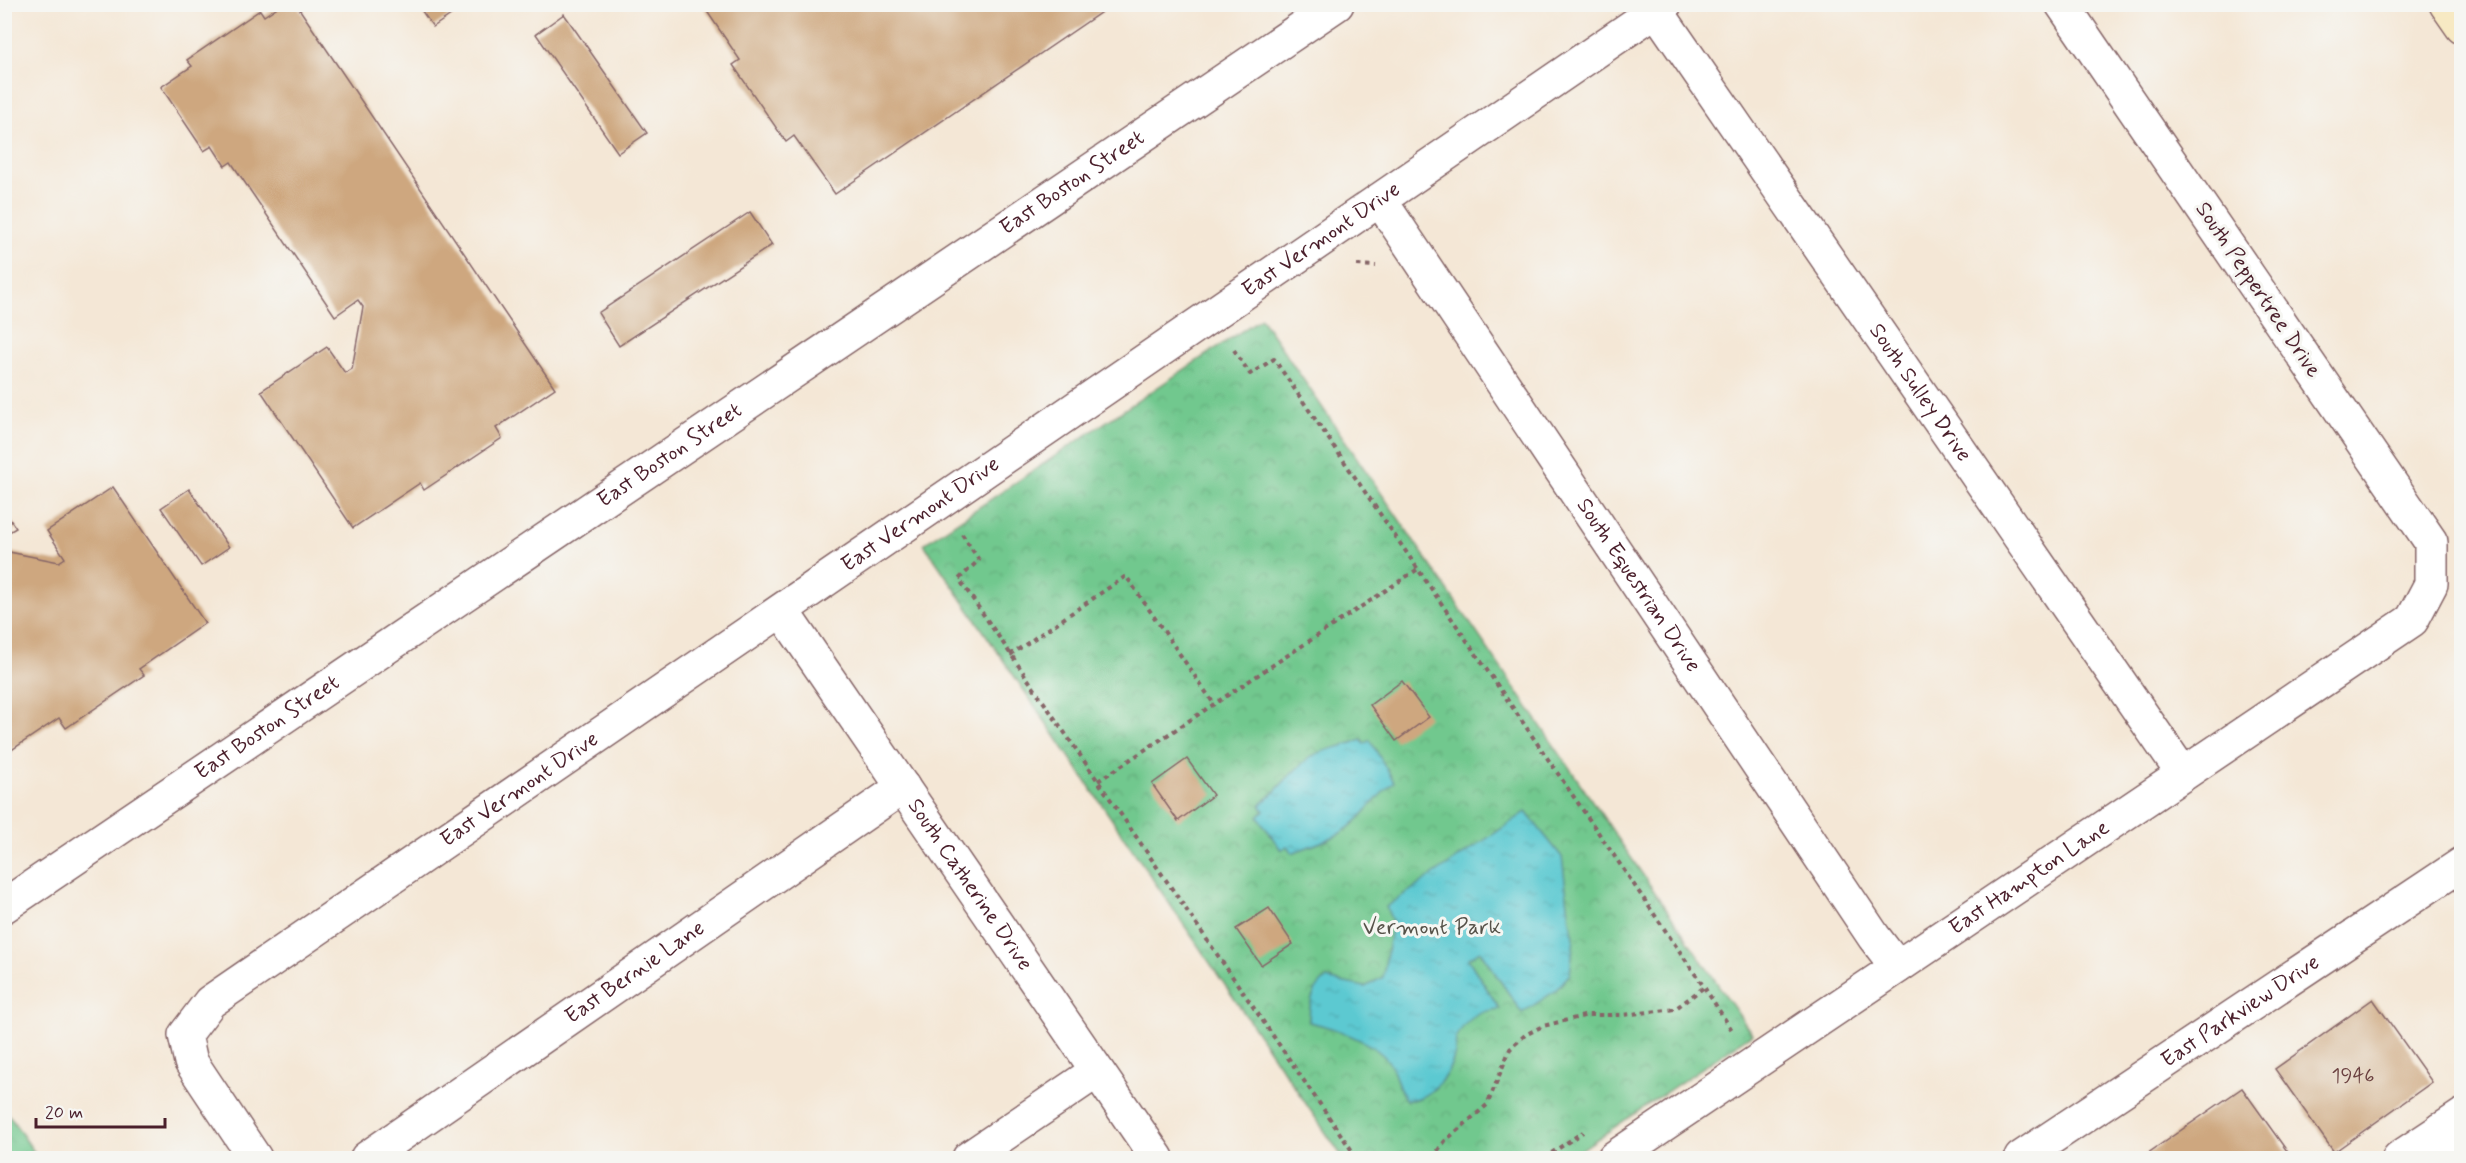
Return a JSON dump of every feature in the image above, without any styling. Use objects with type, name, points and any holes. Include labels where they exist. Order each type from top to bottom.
[{"type":"main road","points":[[2446,4],[2462,27]]},
{"type":"street","name":"East Boston Street","points":[[4,906],[1337,4]]},
{"type":"street","name":"South Peppertree Drive","points":[[2062,4],[2431,542],[2432,584]]},
{"type":"street","name":"East Vermont Drive","points":[[255,1158],[191,1062],[185,1035],[210,1002],[1661,7]]},
{"type":"street","name":"South Sulley Drive","points":[[1661,7],[2183,774]]},
{"type":"street","name":"South Equestrian Drive","points":[[1380,200],[1874,937],[1897,967]]},
{"type":"street","name":"East Hampton Lane","points":[[1634,1153],[1897,967],[2412,620],[2432,584]]},
{"type":"street","name":"South Catherine Drive","points":[[782,610],[1157,1158]]},
{"type":"street","name":"East Bernie Lane","points":[[367,1158],[903,787]]},
{"type":"street","name":"East Parkview Drive","points":[[2021,1158],[2462,864]]},
{"type":"street","points":[[969,1158],[1097,1071]]},
{"type":"street","points":[[2398,1158],[2452,1122],[2462,1158]]},
{"type":"path","points":[[1234,350],[1250,374],[1274,359],[1704,987],[1732,1030],[1723,1036]]},
{"type":"path","points":[[962,534],[979,560],[959,579],[1357,1158]]},
{"type":"path","points":[[1098,781],[1418,569]]},
{"type":"path","points":[[1010,655],[1126,576],[1214,704]]},
{"type":"path","points":[[1432,1158],[1445,1141],[1487,1105],[1510,1049],[1525,1035],[1543,1026],[1588,1016],[1623,1015],[1675,1009],[1704,987]]},
{"type":"path","points":[[1544,1158],[1591,1126]]},
{"type":"green space","name":"Vermont Park","points":[[1261,318],[1752,1034],[1569,1158],[1343,1158],[924,544]]},
{"type":"green space","points":[[5,1109],[38,1158],[5,1158]]},
{"type":"water","points":[[1361,739],[1364,744],[1370,740],[1394,782],[1358,820],[1338,835],[1292,853],[1287,846],[1281,850],[1258,817],[1264,811],[1260,805],[1312,756]]},
{"type":"water","points":[[1526,812],[1562,857],[1574,937],[1570,974],[1555,991],[1522,1013],[1480,951],[1468,959],[1500,1009],[1486,1011],[1468,1021],[1456,1039],[1455,1053],[1444,1078],[1423,1096],[1406,1100],[1386,1058],[1355,1038],[1309,1022],[1314,993],[1326,979],[1365,987],[1383,977],[1392,921],[1386,907]]},
{"type":"building","points":[[282,4],[296,4],[555,388],[496,428],[502,438],[424,490],[420,483],[353,528],[261,391],[327,347],[345,373],[352,369],[363,307],[358,300],[335,316],[231,162],[225,166],[212,146],[204,151],[161,87],[192,66],[187,60],[260,10],[264,16]]},
{"type":"building","points":[[417,4],[467,4],[433,27]]},
{"type":"building","points":[[702,4],[1113,4],[835,194],[794,136],[786,142],[733,65],[740,60]]},
{"type":"building","points":[[564,14],[647,133],[618,153],[536,34]]},
{"type":"building","points":[[750,212],[772,245],[619,346],[598,313]]},
{"type":"building","points":[[113,487],[205,623],[139,669],[144,675],[66,728],[59,718],[4,755],[4,551],[59,562],[65,558],[47,531]]},
{"type":"building","points":[[189,489],[229,547],[201,566],[161,508]]},
{"type":"building","points":[[4,511],[16,528],[4,535]]},
{"type":"building","points":[[1402,681],[1429,717],[1396,741],[1370,705]]},
{"type":"building","points":[[1187,759],[1213,795],[1178,821],[1152,784]]},
{"type":"building","points":[[1269,908],[1293,944],[1261,965],[1236,929]]},
{"type":"building","points":[[2373,999],[2432,1082],[2334,1152],[2275,1069]]},
{"type":"building","points":[[2242,1088],[2292,1158],[2141,1158]]}]
